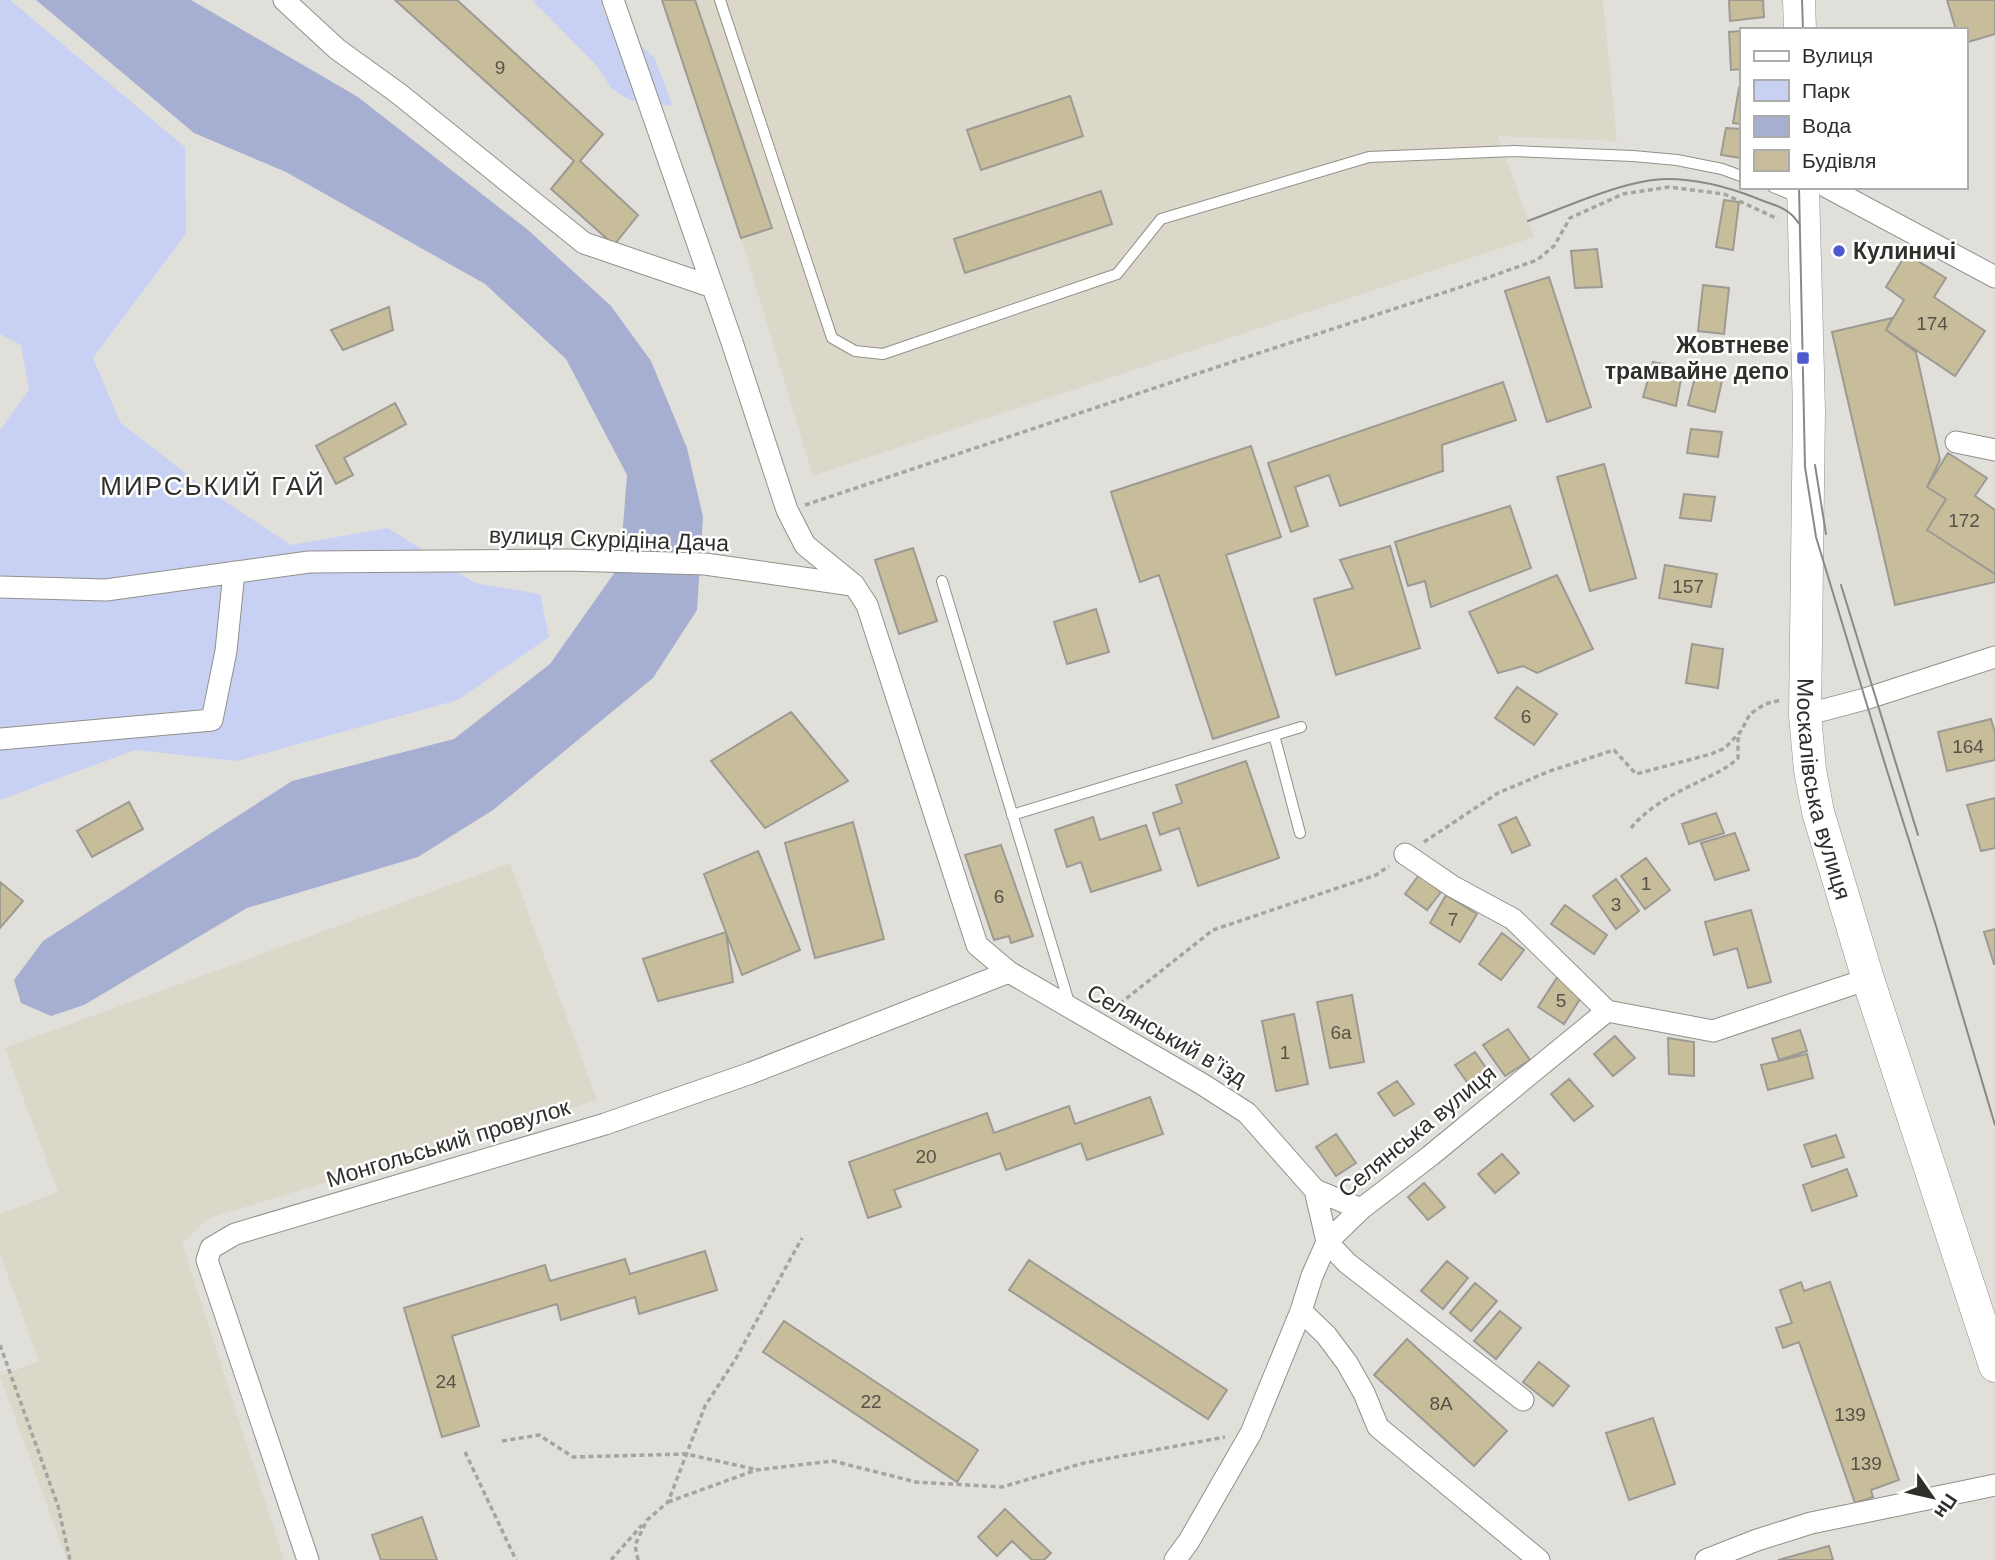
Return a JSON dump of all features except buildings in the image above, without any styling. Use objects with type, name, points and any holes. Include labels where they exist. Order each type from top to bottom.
[{"type":"street","points":[[284,0],[337,49],[398,93],[584,243],[713,287]]},
{"type":"street","points":[[613,0],[787,510],[804,545],[854,585],[867,605],[977,945],[1009,972]]},
{"type":"street","points":[[1799,0],[1800,28]]},
{"type":"street","points":[[1811,192],[1995,277]]},
{"type":"street","name":"Москалівська вулиця","points":[[1811,192],[1806,704],[1810,771],[1818,812],[1868,979],[1995,1366]]},
{"type":"street","points":[[1956,442],[1995,450]]},
{"type":"street","name":"вулиця Скурідіна Дача","points":[[0,587],[106,590],[309,562],[568,560],[705,564],[854,585]]},
{"type":"street","points":[[0,739],[212,720],[226,651],[234,572]]},
{"type":"street","points":[[1806,704],[1865,699],[1995,657]]},
{"type":"street","points":[[1405,854],[1452,886],[1513,919],[1607,1011],[1713,1031],[1868,979]]},
{"type":"street","name":"Селянський вʼїзд","points":[[1009,972],[1247,1113],[1315,1190],[1361,1209]]},
{"type":"street","name":"Монгольський провулок","points":[[308,1560],[206,1260],[211,1248],[235,1234],[605,1124],[727,1082],[1009,972]]},
{"type":"street","name":"Селянська вулиця","points":[[1175,1560],[1189,1541],[1251,1433],[1327,1242],[1361,1209],[1607,1011]]},
{"type":"street","name":"Селянський вʼїзд","points":[[1315,1190],[1327,1242]]},
{"type":"street","points":[[1327,1242],[1347,1263],[1523,1400]]},
{"type":"street","points":[[1301,1311],[1326,1335],[1348,1363],[1378,1427],[1539,1560]]},
{"type":"street","points":[[1706,1560],[1811,1523],[1995,1485]]},
{"type":"lane","points":[[720,0],[832,338],[855,351],[883,354],[1117,274],[1161,219],[1369,157],[1514,151],[1619,156],[1677,160],[1722,169],[1740,176]]},
{"type":"lane","points":[[1779,189],[1794,194],[1811,192]]},
{"type":"lane","points":[[942,581],[1071,1009]]},
{"type":"lane","points":[[1012,815],[1301,727]]},
{"type":"lane","points":[[1275,735],[1300,833]]},
{"type":"path","points":[[787,510],[1537,260],[1554,246],[1570,218],[1623,194],[1669,187],[1724,194],[1779,220]]},
{"type":"path","points":[[1630,828],[1640,816],[1673,795],[1730,766],[1738,758],[1738,740],[1750,715],[1765,705],[1806,704]]},
{"type":"path","points":[[1095,1023],[1213,930],[1376,875],[1498,793],[1550,771],[1614,750],[1636,774],[1711,754],[1725,748],[1741,731]]},
{"type":"path","points":[[668,1503],[705,1406],[735,1360],[802,1238]]},
{"type":"path","points":[[0,1345],[58,1506],[70,1560]]},
{"type":"path","points":[[611,1560],[646,1520],[668,1503],[756,1470],[833,1461],[916,1482],[1002,1487],[1084,1463],[1251,1433]]},
{"type":"path","points":[[502,1441],[539,1436],[573,1457],[686,1454],[756,1470]]},
{"type":"path","points":[[465,1452],[516,1560]]},
{"type":"path","points":[[638,1560],[635,1545],[646,1520]]},
{"type":"shaded area","points":[[662,0],[1603,0],[1617,141],[1498,136],[1534,237],[813,476],[741,238]]},
{"type":"shaded area","points":[[510,863],[597,1100],[209,1218],[182,1243],[284,1560],[67,1560],[0,1376],[39,1361],[0,1253],[0,1214],[58,1192],[5,1048]]},
{"type":"green space","points":[[0,0],[10,0],[185,147],[186,234],[93,358],[120,422],[199,484],[291,545],[388,528],[475,583],[540,594],[549,637],[458,700],[237,761],[135,750],[0,800],[0,430],[29,390],[21,345],[0,334]]},
{"type":"green space","points":[[532,0],[601,0],[605,16],[654,57],[673,106],[630,100],[612,89],[597,66]]},
{"type":"water","points":[[36,0],[191,0],[358,97],[528,230],[611,306],[651,361],[687,448],[703,517],[697,610],[653,678],[493,810],[418,857],[247,908],[84,1005],[51,1016],[21,1003],[14,980],[43,941],[292,781],[454,739],[550,664],[620,565],[627,475],[566,359],[485,284],[286,172],[194,133]]},
{"type":"tram line","points":[[1802,0],[1803,28]]},
{"type":"tram line","points":[[1528,221],[1615,189],[1651,180],[1678,179],[1723,187],[1775,205],[1786,210],[1800,225]]},
{"type":"tram line","points":[[1799,189],[1805,467],[1816,537],[1995,1125]]},
{"type":"tram line","points":[[1815,465],[1826,534]]},
{"type":"tram line","points":[[1841,585],[1918,835]]},
{"type":"place","name":"Кулиничі","points":[[1839,251]]},
{"type":"place","name":"Жовтневе трамвайне депо","points":[[1803,358]]},
{"type":"district","name":"МИРСЬКИЙ ГАЙ","points":[[213,486]]}]
